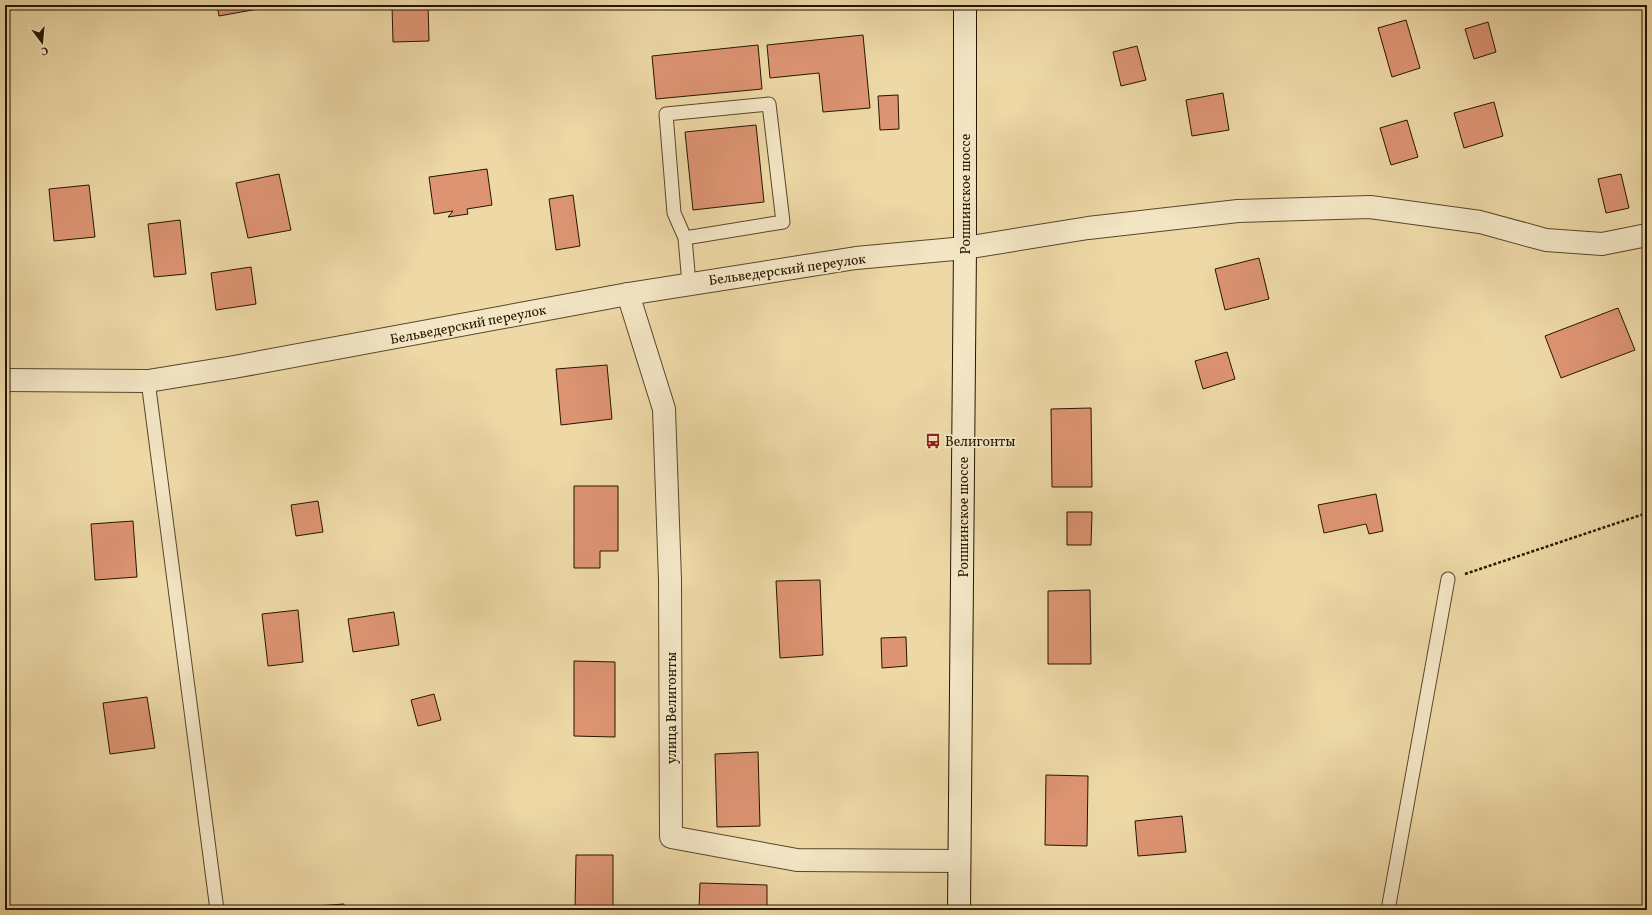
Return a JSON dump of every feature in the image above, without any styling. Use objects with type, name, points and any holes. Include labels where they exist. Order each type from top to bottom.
[{"type":"street","name":"Ропшинское шоссе","points":[[959,910],[966,5]]},
{"type":"street","name":"Бельведерский переулок","points":[[5,380],[148,381],[241,366],[689,284],[856,258],[965,248],[1088,228],[1238,211],[1370,207],[1480,222],[1546,240],[1602,244],[1647,235]]},
{"type":"street","name":"улица Велигонты","points":[[628,294],[664,409],[670,580],[671,837],[797,860],[959,861]]},
{"type":"lane","points":[[685,238],[783,222],[769,104],[666,114],[674,213],[685,238],[689,284]]},
{"type":"lane","points":[[148,381],[217,910]]},
{"type":"lane","points":[[1388,910],[1448,579]]},
{"type":"path","points":[[1448,579],[1647,513]]},
{"type":"building","points":[[217,5],[257,5],[258,9],[219,16]]},
{"type":"building","points":[[392,5],[428,5],[429,41],[393,42]]},
{"type":"building","points":[[500,5],[538,5],[539,7],[500,9]]},
{"type":"building","points":[[1406,20],[1420,68],[1392,77],[1378,28]]},
{"type":"building","points":[[1488,22],[1496,52],[1474,59],[1465,29]]},
{"type":"building","points":[[863,35],[870,108],[823,112],[819,73],[770,78],[767,45]]},
{"type":"building","points":[[758,45],[762,89],[656,99],[652,56]]},
{"type":"building","points":[[1137,46],[1146,80],[1121,86],[1113,52]]},
{"type":"building","points":[[1223,93],[1229,130],[1192,136],[1186,100]]},
{"type":"building","points":[[898,95],[899,129],[880,130],[878,96]]},
{"type":"building","points":[[1494,102],[1503,136],[1464,148],[1454,113]]},
{"type":"building","points":[[1407,120],[1418,157],[1391,165],[1380,128]]},
{"type":"building","points":[[756,125],[764,202],[693,210],[685,132]]},
{"type":"building","points":[[487,169],[492,205],[467,209],[468,214],[448,217],[453,211],[434,214],[429,177]]},
{"type":"building","points":[[279,174],[291,230],[248,238],[236,183]]},
{"type":"building","points":[[1621,174],[1629,208],[1606,213],[1598,179]]},
{"type":"building","points":[[89,185],[95,237],[54,241],[49,189]]},
{"type":"building","points":[[573,195],[580,246],[556,250],[549,199]]},
{"type":"building","points":[[180,220],[186,274],[154,277],[148,224]]},
{"type":"building","points":[[1259,258],[1269,299],[1225,310],[1215,269]]},
{"type":"building","points":[[251,267],[256,304],[216,310],[211,273]]},
{"type":"building","points":[[1618,308],[1635,350],[1561,378],[1545,336]]},
{"type":"building","points":[[1227,352],[1235,379],[1203,389],[1195,361]]},
{"type":"building","points":[[607,365],[612,419],[561,425],[556,369]]},
{"type":"building","points":[[1091,408],[1092,487],[1052,487],[1051,409]]},
{"type":"building","points":[[574,486],[618,486],[618,551],[600,551],[600,568],[574,568]]},
{"type":"building","points":[[1376,494],[1383,531],[1369,534],[1366,524],[1324,533],[1318,505]]},
{"type":"building","points":[[318,501],[323,532],[296,536],[291,505]]},
{"type":"building","points":[[1067,512],[1092,512],[1091,545],[1067,545]]},
{"type":"building","points":[[133,521],[137,577],[95,580],[91,524]]},
{"type":"building","points":[[820,580],[823,655],[780,658],[776,581]]},
{"type":"building","points":[[1090,590],[1091,664],[1048,664],[1048,591]]},
{"type":"building","points":[[298,610],[303,662],[268,666],[262,614]]},
{"type":"building","points":[[394,612],[399,645],[353,652],[348,619]]},
{"type":"building","points":[[906,637],[907,666],[882,668],[881,638]]},
{"type":"building","points":[[574,661],[615,662],[615,737],[574,736]]},
{"type":"building","points":[[434,694],[441,720],[418,726],[411,700]]},
{"type":"building","points":[[147,697],[155,748],[110,754],[103,703]]},
{"type":"building","points":[[758,752],[760,826],[717,827],[715,754]]},
{"type":"building","points":[[1046,775],[1088,776],[1087,846],[1045,845]]},
{"type":"building","points":[[1182,816],[1186,852],[1138,856],[1135,821]]},
{"type":"building","points":[[576,855],[613,855],[613,910],[575,910]]},
{"type":"building","points":[[700,883],[767,885],[767,910],[699,910]]},
{"type":"building","points":[[344,904],[344,910],[302,910],[302,907]]},
{"type":"place","name":"Велигонты","points":[[933,441]]}]
